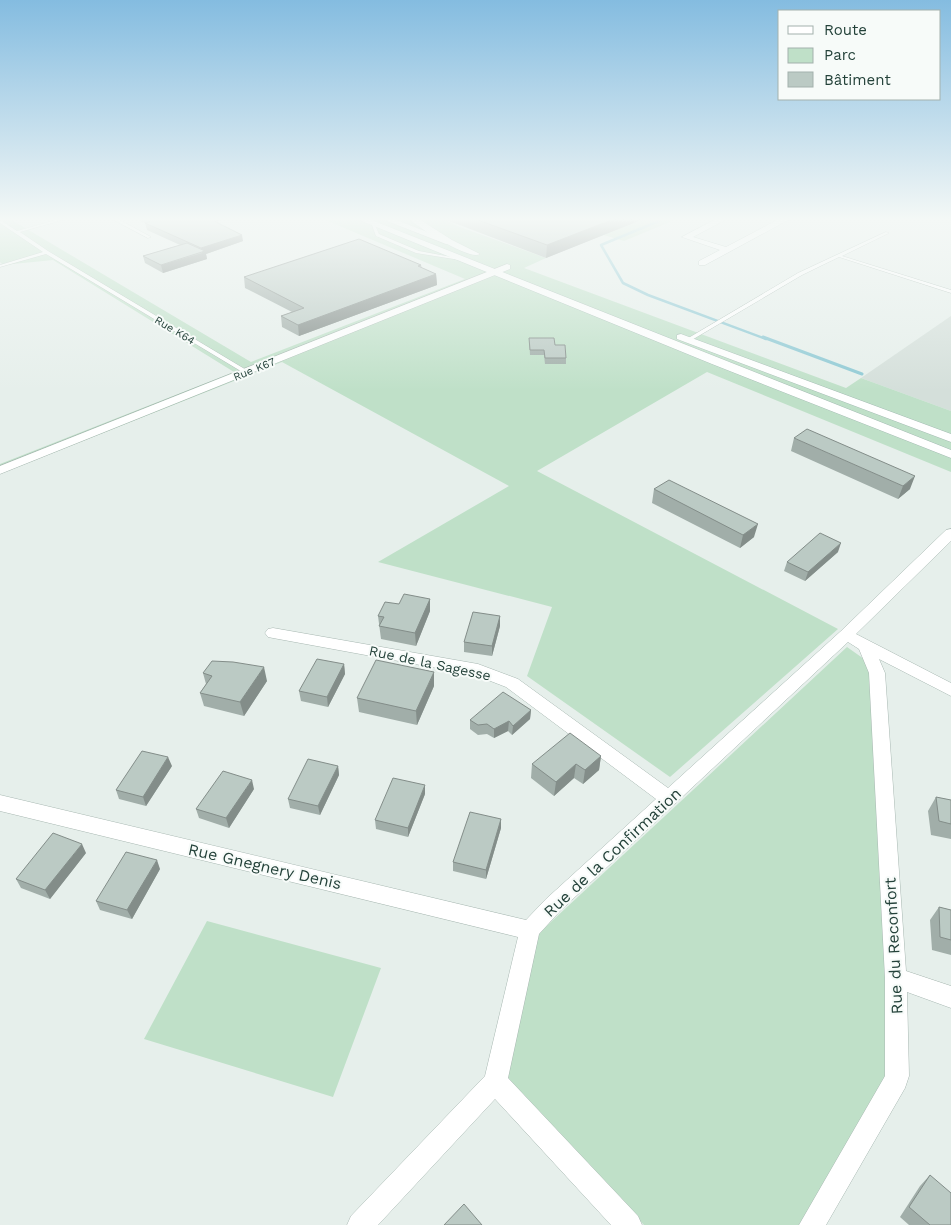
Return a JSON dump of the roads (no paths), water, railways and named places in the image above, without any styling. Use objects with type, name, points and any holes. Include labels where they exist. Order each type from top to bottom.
[{"type":"street","name":"Rue K67","points":[[0,470],[484,276]]},
{"type":"street","points":[[504,276],[951,454]]},
{"type":"street","points":[[530,276],[688,340],[951,438]]},
{"type":"street","name":"Rue de la Confirmation","points":[[495,1082],[530,930],[553,905],[846,635],[951,534]]},
{"type":"street","name":"Rue de la Sagesse","points":[[273,632],[478,670],[512,683],[669,799]]},
{"type":"street","points":[[846,635],[951,690]]},
{"type":"street","name":"Rue du Reconfort","points":[[812,1225],[893,1088],[897,1076],[896,978],[877,673],[866,646]]},
{"type":"street","name":"Rue Gnegnery Denis","points":[[0,803],[530,930]]},
{"type":"street","points":[[896,978],[951,997]]},
{"type":"street","points":[[360,1225],[495,1082],[629,1225]]},
{"type":"lane","name":"Rue K64","points":[[86,276],[246,372]]},
{"type":"lane","points":[[688,340],[796,276]]},
{"type":"lane","points":[[902,276],[951,292]]},
{"type":"waterway","points":[[619,276],[623,283],[648,295],[766,339]]},
{"type":"waterway","points":[[763,337],[862,374]]}]
